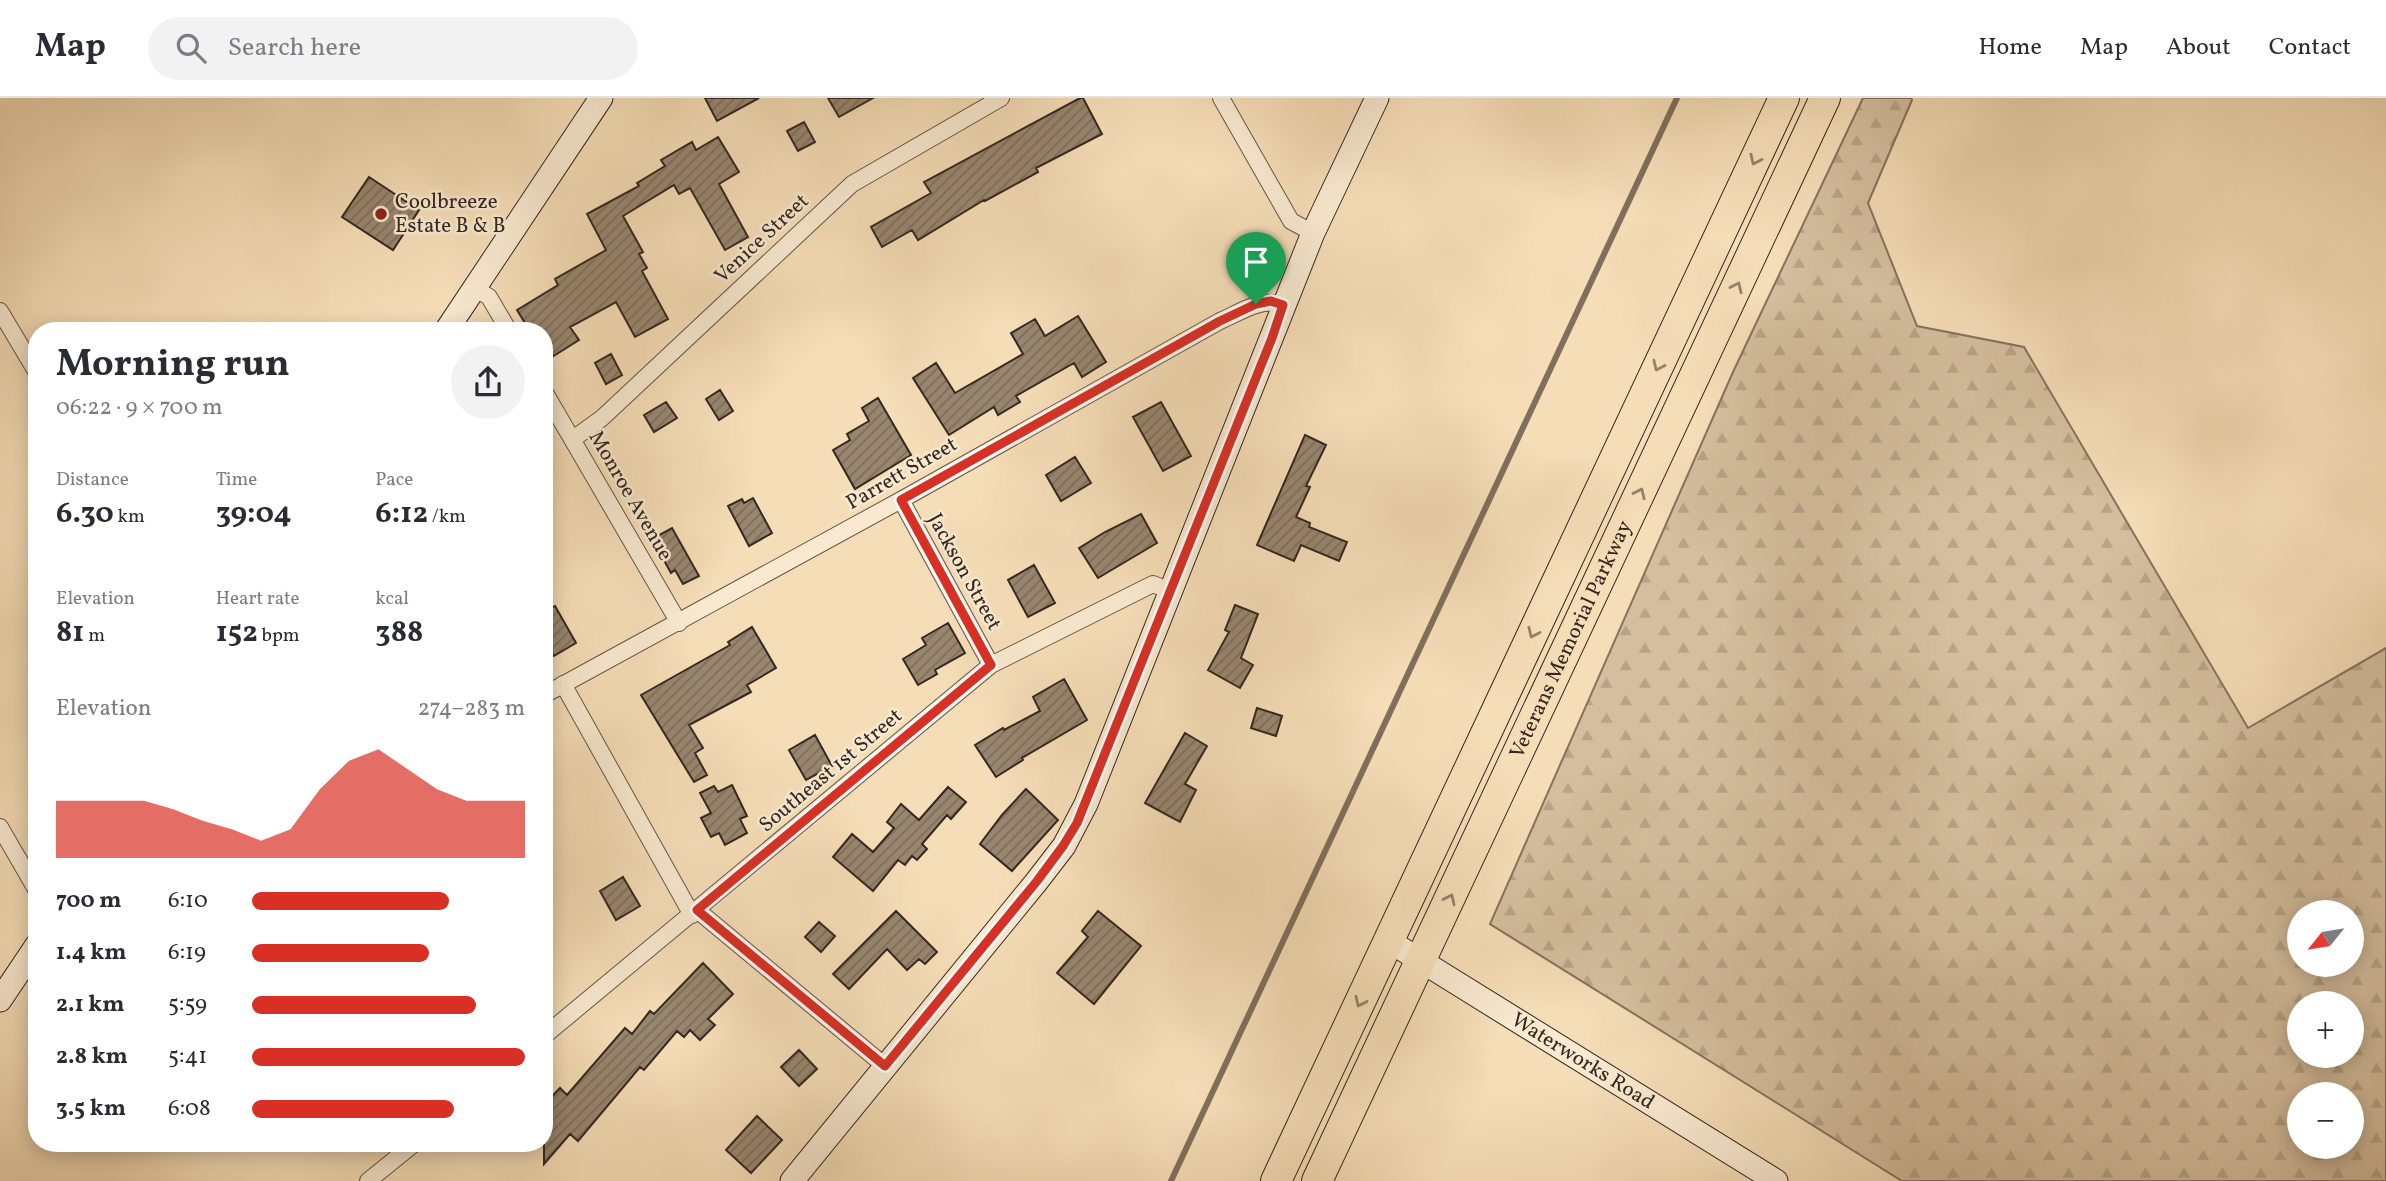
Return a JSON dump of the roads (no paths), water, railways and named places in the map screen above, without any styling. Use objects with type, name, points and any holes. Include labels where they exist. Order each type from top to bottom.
[{"type":"highway","name":"Veterans Memorial Parkway","points":[[1276,1181],[1784,98]]},
{"type":"highway","name":"Veterans Memorial Parkway","points":[[1317,1181],[1825,98]]},
{"type":"street","points":[[452,322],[601,98]]},
{"type":"street","name":"Venice Street","points":[[573,439],[612,409],[852,184],[1001,98]]},
{"type":"street","points":[[1221,98],[1291,221],[1313,233]]},
{"type":"street","points":[[792,1181],[1037,881],[1077,823],[1129,698],[1283,305],[1313,233],[1377,98]]},
{"type":"street","points":[[475,288],[489,297],[504,322]]},
{"type":"street","name":"Parrett Street","points":[[553,690],[901,500],[1220,321],[1256,304],[1271,301],[1283,305]]},
{"type":"street","points":[[0,311],[28,358]]},
{"type":"street","name":"Monroe Avenue","points":[[553,406],[678,622]]},
{"type":"street","name":"Jackson Street","points":[[901,500],[991,665]]},
{"type":"street","name":"Southeast 1st Street","points":[[553,1029],[991,665],[1153,584],[1170,591]]},
{"type":"street","points":[[563,684],[694,913],[885,1066]]},
{"type":"street","points":[[0,827],[28,875]]},
{"type":"street","name":"Waterworks Road","points":[[1389,940],[1776,1181]]},
{"type":"street","points":[[0,1000],[28,962]]},
{"type":"street","points":[[368,1181],[404,1152]]},
{"type":"waterway","points":[[1171,1181],[1677,98]]},
{"type":"place","name":"Coolbreeze Estate B & B","points":[[381,214]]}]
